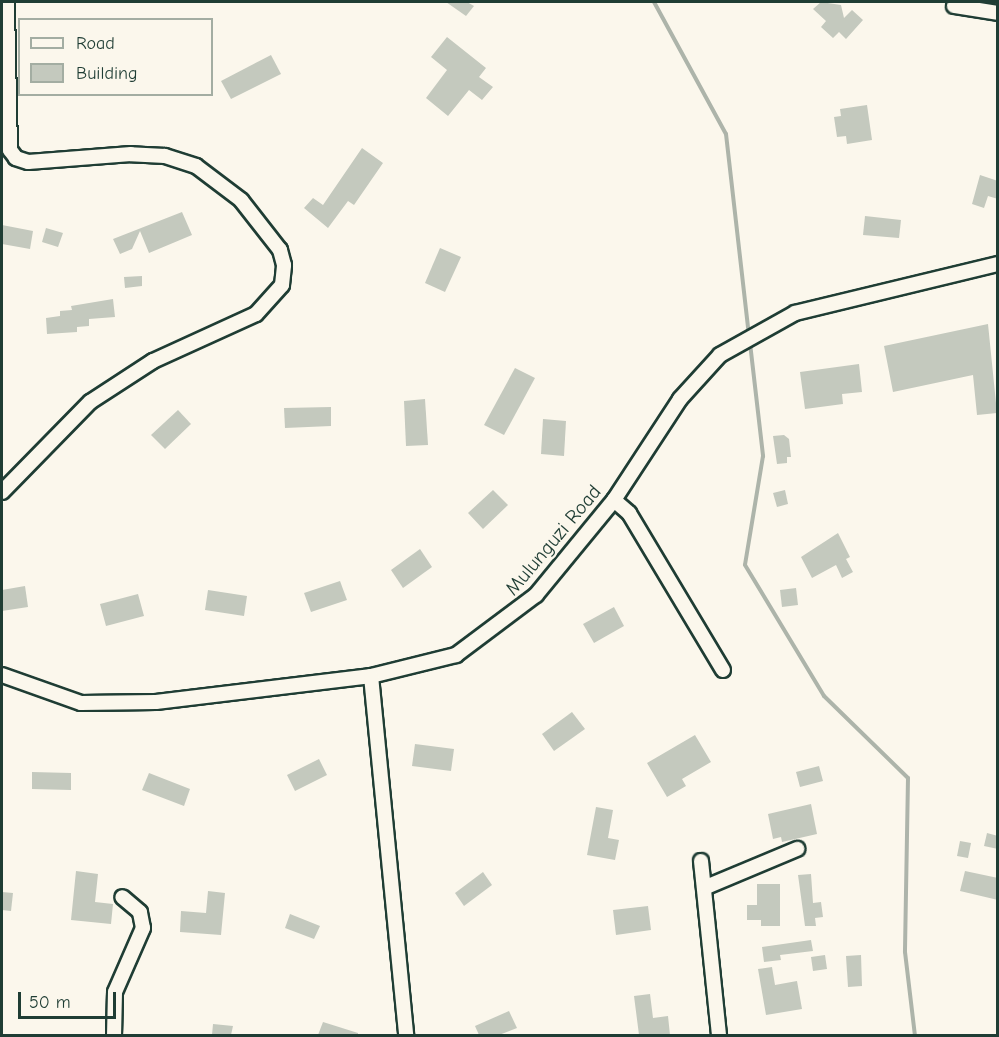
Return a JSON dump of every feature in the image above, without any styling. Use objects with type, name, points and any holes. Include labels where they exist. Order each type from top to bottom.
[{"type":"street","points":[[2,492],[90,402],[153,361],[256,314],[282,285],[284,265],[280,250],[241,200],[196,166],[165,156],[131,154],[28,162],[16,158],[10,150],[7,2]]},
{"type":"street","points":[[954,6],[998,13]]},
{"type":"street","name":"Mulunguzi Road","points":[[2,675],[60,697],[103,704],[200,699],[371,676],[456,655],[510,617],[559,569],[614,500],[699,376],[720,355],[759,329],[795,312],[998,264]]},
{"type":"street","points":[[614,500],[629,513],[723,670]]},
{"type":"street","points":[[371,676],[406,1035]]},
{"type":"street","points":[[706,887],[797,849]]},
{"type":"street","points":[[701,861],[706,887],[719,1035]]},
{"type":"street","points":[[114,1035],[115,992],[143,928],[140,912],[122,897]]},
{"type":"building","points":[[446,2],[467,2],[474,6],[466,16]]},
{"type":"building","points":[[821,2],[841,5],[844,18],[852,10],[863,20],[846,39],[839,32],[833,38],[821,27],[826,21],[813,9]]},
{"type":"building","points":[[447,37],[486,68],[479,77],[493,87],[482,100],[469,90],[448,116],[426,98],[447,70],[431,57]]},
{"type":"building","points":[[271,55],[281,74],[231,99],[221,81]]},
{"type":"building","points":[[867,105],[872,140],[847,144],[846,136],[837,137],[834,117],[841,116],[840,109]]},
{"type":"building","points":[[362,148],[383,163],[354,205],[348,201],[328,228],[304,208],[313,198],[323,205]]},
{"type":"building","points":[[980,175],[998,181],[998,199],[988,196],[984,208],[972,204]]},
{"type":"building","points":[[182,212],[192,235],[149,253],[140,231],[132,249],[120,254],[113,239]]},
{"type":"building","points":[[865,216],[901,220],[899,238],[863,235]]},
{"type":"building","points":[[2,225],[33,231],[30,249],[2,244]]},
{"type":"building","points":[[46,228],[63,233],[58,247],[42,242]]},
{"type":"building","points":[[440,248],[461,257],[445,292],[425,283]]},
{"type":"building","points":[[142,276],[142,286],[125,288],[124,277]]},
{"type":"building","points":[[113,299],[115,317],[89,319],[89,326],[77,327],[77,332],[47,334],[46,318],[60,316],[60,311],[72,310],[71,306]]},
{"type":"building","points":[[988,324],[997,413],[977,415],[973,375],[893,392],[884,346]]},
{"type":"building","points":[[859,364],[862,392],[842,394],[843,404],[805,409],[800,372]]},
{"type":"building","points":[[515,368],[535,378],[504,435],[484,425]]},
{"type":"building","points":[[425,399],[428,445],[406,446],[404,401]]},
{"type":"building","points":[[331,407],[331,426],[285,428],[284,408]]},
{"type":"building","points":[[178,410],[191,424],[165,449],[151,435]]},
{"type":"building","points":[[543,419],[566,421],[564,456],[541,454]]},
{"type":"building","points":[[784,435],[789,439],[791,457],[787,457],[787,463],[777,464],[773,436]]},
{"type":"building","points":[[493,490],[508,505],[483,529],[468,513]]},
{"type":"building","points":[[785,490],[788,504],[777,507],[773,493]]},
{"type":"building","points":[[838,533],[850,557],[846,559],[853,572],[842,578],[836,565],[812,578],[801,557]]},
{"type":"building","points":[[420,549],[432,567],[403,588],[391,570]]},
{"type":"building","points":[[340,581],[347,600],[311,612],[304,593]]},
{"type":"building","points":[[25,586],[28,607],[2,611],[2,590]]},
{"type":"building","points":[[796,588],[798,605],[782,607],[780,590]]},
{"type":"building","points":[[208,590],[247,596],[244,616],[205,610]]},
{"type":"building","points":[[138,594],[144,616],[106,626],[100,604]]},
{"type":"building","points":[[614,607],[624,626],[594,643],[583,624]]},
{"type":"building","points":[[572,712],[585,729],[554,751],[542,734]]},
{"type":"building","points":[[695,735],[711,762],[682,779],[686,786],[667,797],[647,763]]},
{"type":"building","points":[[415,744],[454,749],[451,771],[412,766]]},
{"type":"building","points":[[319,759],[327,775],[295,791],[287,775]]},
{"type":"building","points":[[819,766],[823,781],[800,787],[796,772]]},
{"type":"building","points":[[32,772],[71,773],[71,790],[32,789]]},
{"type":"building","points":[[149,773],[190,789],[184,806],[142,790]]},
{"type":"building","points":[[811,804],[817,834],[782,842],[781,837],[773,839],[768,814]]},
{"type":"building","points":[[596,807],[613,810],[608,838],[619,840],[615,860],[587,855]]},
{"type":"building","points":[[987,833],[998,836],[998,849],[984,846]]},
{"type":"building","points":[[960,841],[971,843],[968,858],[957,856]]},
{"type":"building","points":[[76,871],[98,874],[95,902],[113,904],[111,924],[71,920]]},
{"type":"building","points":[[965,871],[998,878],[998,900],[960,891]]},
{"type":"building","points":[[483,872],[492,885],[464,906],[455,893]]},
{"type":"building","points":[[811,874],[813,903],[821,902],[823,917],[815,918],[816,926],[805,926],[798,875]]},
{"type":"building","points":[[757,884],[780,884],[780,926],[761,926],[761,920],[747,920],[747,905],[757,905]]},
{"type":"building","points":[[208,891],[225,893],[221,935],[180,932],[181,911],[206,913]]},
{"type":"building","points":[[2,892],[13,893],[11,911],[2,910]]},
{"type":"building","points":[[648,906],[651,930],[616,935],[613,910]]},
{"type":"building","points":[[290,914],[320,926],[314,939],[285,928]]},
{"type":"building","points":[[811,940],[813,951],[780,955],[781,960],[764,962],[762,947]]},
{"type":"building","points":[[825,955],[827,969],[813,971],[811,957]]},
{"type":"building","points":[[861,955],[862,986],[848,987],[846,956]]},
{"type":"building","points":[[772,967],[775,985],[797,981],[802,1009],[766,1015],[758,969]]},
{"type":"building","points":[[650,994],[653,1018],[668,1016],[670,1035],[639,1035],[634,996]]},
{"type":"building","points":[[509,1011],[517,1028],[499,1035],[479,1035],[475,1026]]},
{"type":"building","points":[[323,1022],[358,1033],[358,1035],[318,1035]]},
{"type":"building","points":[[213,1024],[233,1026],[231,1035],[212,1035]]},
{"type":"waterway","points":[[654,2],[726,134],[749,335]]},
{"type":"waterway","points":[[750,343],[763,456],[745,565],[824,696],[908,778],[905,952],[915,1036]]}]
